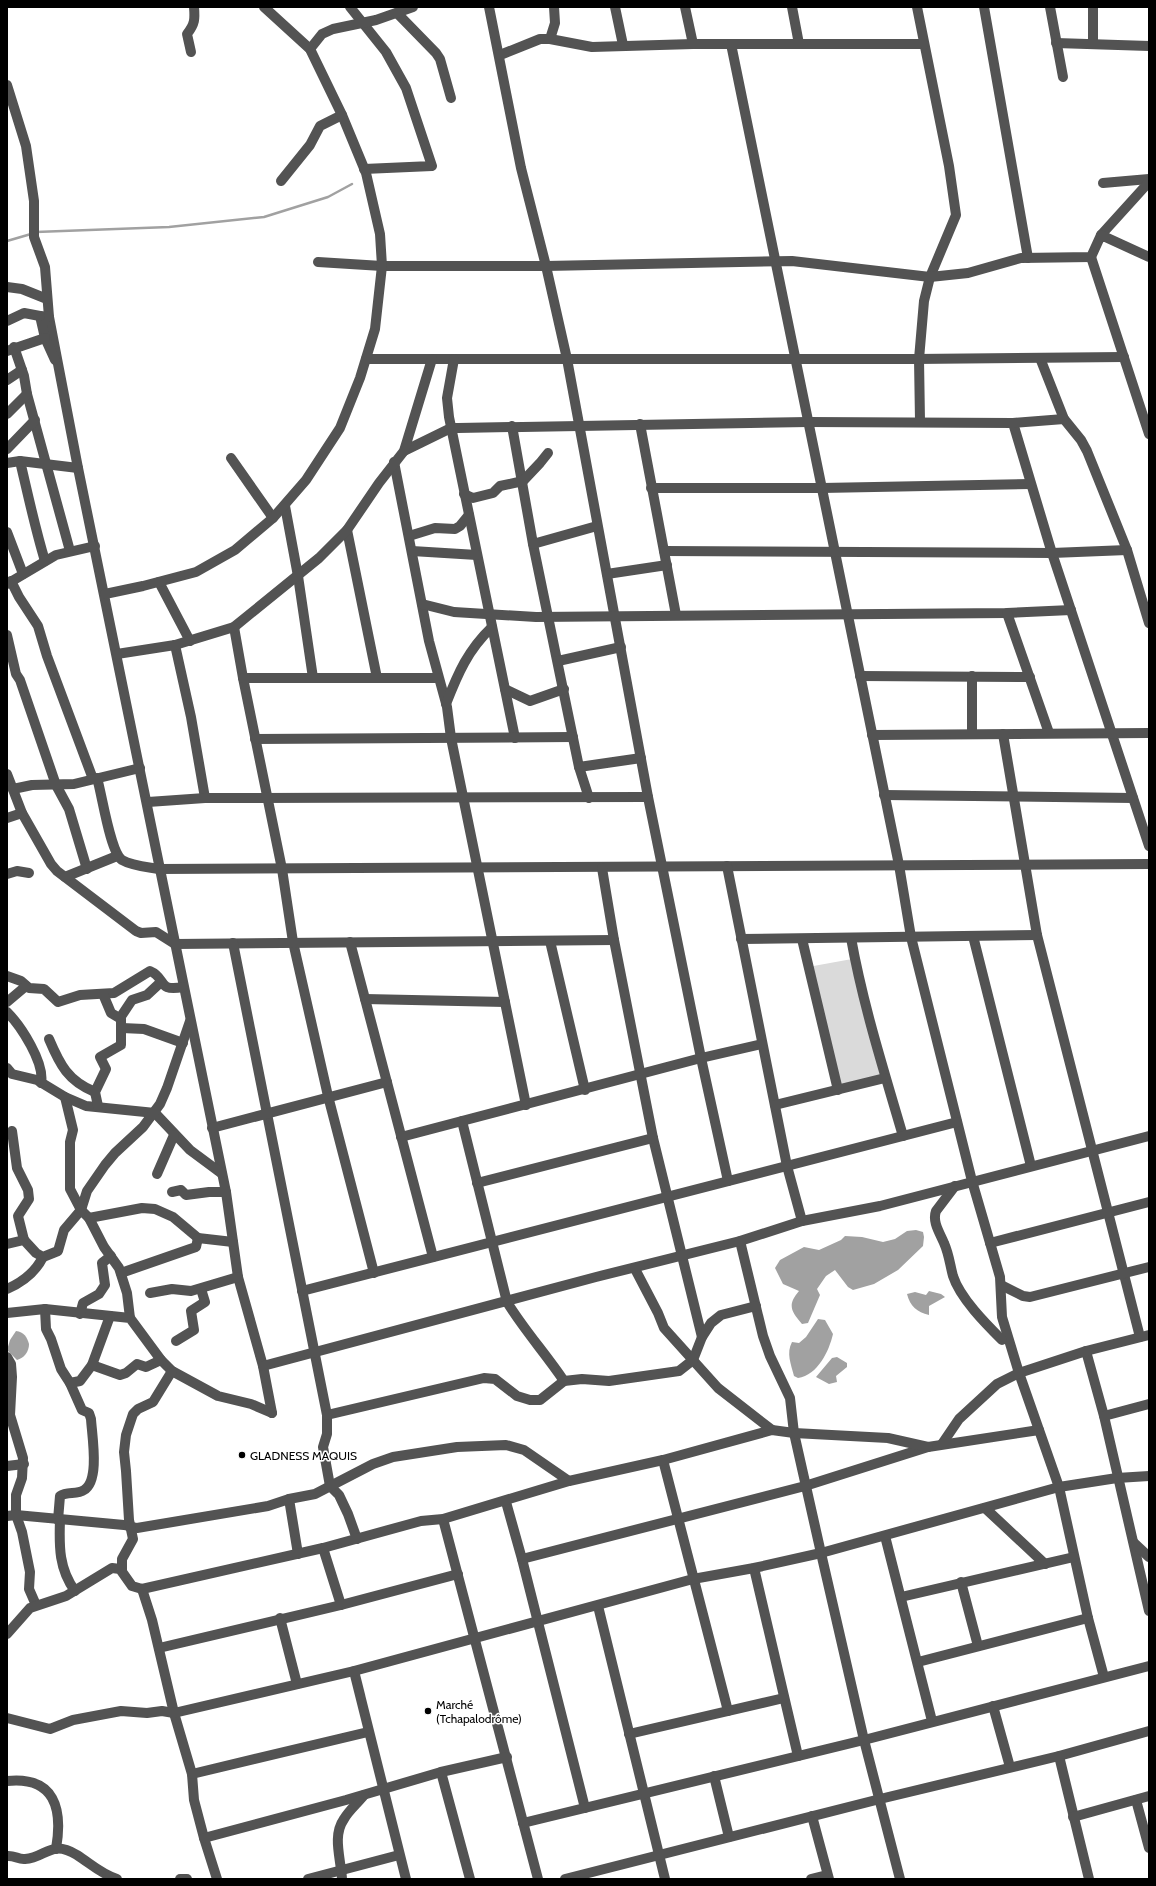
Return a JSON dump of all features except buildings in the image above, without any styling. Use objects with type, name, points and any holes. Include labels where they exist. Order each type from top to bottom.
[{"type":"street","points":[[191,52],[187,34],[192,27],[195,18],[194,7]]},
{"type":"street","points":[[105,594],[196,572],[234,550],[273,518],[285,506],[319,462],[340,428],[360,378],[375,329],[382,266],[380,234],[364,169],[342,115],[310,49],[264,7]]},
{"type":"street","points":[[350,7],[386,52],[406,88],[432,166],[364,169]]},
{"type":"street","points":[[310,49],[322,34],[345,26],[363,23],[397,13],[413,7]]},
{"type":"street","points":[[489,7],[500,55],[521,168],[546,266],[567,359],[648,797],[701,1058],[728,1181]]},
{"type":"street","points":[[550,39],[555,23],[554,7]]},
{"type":"street","points":[[615,7],[623,46]]},
{"type":"street","points":[[685,7],[693,44]]},
{"type":"street","points":[[792,7],[799,44]]},
{"type":"street","points":[[917,7],[949,166],[956,215],[930,277],[924,301],[919,359],[920,421]]},
{"type":"street","points":[[984,7],[1028,258]]},
{"type":"street","points":[[1050,7],[1063,77]]},
{"type":"street","points":[[1093,7],[1093,44]]},
{"type":"street","points":[[397,13],[440,58],[451,98]]},
{"type":"street","points":[[500,55],[535,40],[550,39],[592,47],[693,44],[924,44]]},
{"type":"street","points":[[1056,43],[1149,46]]},
{"type":"street","points":[[731,44],[899,865],[911,937],[972,1181],[1001,1285],[1002,1317],[1019,1373],[1059,1487],[1088,1618],[1104,1677]]},
{"type":"street","points":[[7,86],[26,146],[34,201],[34,237],[45,267],[47,299],[45,338],[60,370]]},
{"type":"street","points":[[281,181],[310,145],[320,126],[342,115]]},
{"type":"street","points":[[1103,183],[1149,180]]},
{"type":"street","points":[[1149,180],[1101,235],[1091,257],[1149,434]]},
{"type":"street","points":[[1101,235],[1149,256]]},
{"type":"street","points":[[318,262],[382,266],[546,266],[792,261],[930,277],[968,273],[1021,258],[1091,257]]},
{"type":"street","points":[[7,287],[22,289],[47,299]]},
{"type":"street","points":[[7,321],[24,313],[45,316]]},
{"type":"street","points":[[45,316],[60,370],[78,468],[148,802],[159,869],[226,1192],[238,1277],[263,1366],[272,1413],[251,1404],[218,1396],[172,1371],[161,1360],[130,1318],[121,1273],[104,1247],[89,1218],[71,1193],[69,1185],[70,1142],[73,1130],[65,1097]]},
{"type":"street","points":[[45,338],[11,349],[22,370],[27,394],[70,550]]},
{"type":"street","points":[[366,358],[919,359],[1124,357]]},
{"type":"street","points":[[1040,358],[1064,419],[1082,440],[1127,550],[1149,623]]},
{"type":"street","points":[[404,451],[432,359]]},
{"type":"street","points":[[454,359],[447,398],[451,428],[515,738]]},
{"type":"street","points":[[7,380],[22,370]]},
{"type":"street","points":[[7,414],[27,394]]},
{"type":"street","points":[[117,654],[175,645],[234,627],[298,576],[347,530],[394,462],[404,451],[451,428],[920,421],[1013,423],[1064,419]]},
{"type":"street","points":[[7,449],[35,420]]},
{"type":"street","points":[[1013,423],[1030,484],[1052,553],[1149,846]]},
{"type":"street","points":[[640,424],[676,615]]},
{"type":"street","points":[[512,426],[533,544],[579,766],[589,798]]},
{"type":"street","points":[[464,494],[473,498],[493,493],[500,486],[523,481],[540,464],[548,453]]},
{"type":"street","points":[[231,458],[273,518]]},
{"type":"street","points":[[394,462],[429,641],[446,704],[451,738],[526,1105]]},
{"type":"street","points":[[45,562],[35,528],[30,501],[11,463],[78,468]]},
{"type":"street","points":[[651,488],[822,488],[1030,484]]},
{"type":"street","points":[[285,506],[298,576],[313,678]]},
{"type":"street","points":[[409,536],[435,528],[455,529],[460,526],[469,515]]},
{"type":"street","points":[[533,544],[597,526]]},
{"type":"street","points":[[347,530],[377,678]]},
{"type":"street","points":[[7,532],[23,574]]},
{"type":"street","points":[[95,546],[70,550],[45,562],[9,583],[38,626],[47,656],[95,778],[112,844],[117,856],[126,862],[159,869],[477,867],[602,868],[1149,864]]},
{"type":"street","points":[[664,551],[1052,553],[1127,550]]},
{"type":"street","points":[[412,551],[477,555]]},
{"type":"street","points":[[607,574],[667,565]]},
{"type":"street","points":[[159,582],[190,641]]},
{"type":"street","points":[[422,604],[454,612],[489,615],[548,616],[848,615],[1007,613],[1071,610]]},
{"type":"street","points":[[1007,613],[1049,734]]},
{"type":"street","points":[[234,627],[255,739],[282,868],[293,942],[328,1096],[374,1272]]},
{"type":"street","points":[[446,704],[469,654],[477,641],[492,627]]},
{"type":"street","points":[[7,636],[16,674],[20,680],[56,785],[66,801],[87,869]]},
{"type":"street","points":[[175,645],[191,717],[205,798]]},
{"type":"street","points":[[558,661],[621,647]]},
{"type":"street","points":[[860,676],[1030,677]]},
{"type":"street","points":[[972,676],[972,734]]},
{"type":"street","points":[[243,678],[438,678]]},
{"type":"street","points":[[505,688],[530,701],[564,689]]},
{"type":"street","points":[[872,735],[1149,733]]},
{"type":"street","points":[[942,1444],[966,1411],[997,1384],[1019,1373],[1086,1351],[1144,1336],[1124,1273],[1037,935],[1003,734]]},
{"type":"street","points":[[255,739],[574,737]]},
{"type":"street","points":[[579,766],[641,758]]},
{"type":"street","points":[[13,789],[32,785],[74,784],[140,768]]},
{"type":"street","points":[[7,774],[22,813],[51,864],[65,877],[136,931],[141,933],[156,932],[175,944],[614,940]]},
{"type":"street","points":[[884,795],[1133,798]]},
{"type":"street","points":[[148,802],[205,798],[648,797]]},
{"type":"street","points":[[7,818],[22,813]]},
{"type":"street","points":[[65,877],[117,856]]},
{"type":"street","points":[[727,866],[787,1166],[802,1221]]},
{"type":"street","points":[[602,868],[614,940],[653,1138],[702,1337]]},
{"type":"street","points":[[7,874],[17,871],[28,873]]},
{"type":"street","points":[[741,939],[1037,935]]},
{"type":"street","points":[[973,936],[1032,1166]]},
{"type":"street","points":[[802,938],[838,1090]]},
{"type":"street","points":[[851,938],[854,959],[903,1136]]},
{"type":"street","points":[[550,941],[585,1090]]},
{"type":"street","points":[[350,942],[433,1257]]},
{"type":"street","points":[[232,943],[268,1112],[327,1415],[327,1434],[323,1447],[330,1486],[339,1495],[357,1539]]},
{"type":"street","points":[[7,976],[21,981],[26,986],[44,989],[58,1002],[80,995],[114,993],[150,971],[165,986],[171,989],[183,987]]},
{"type":"street","points":[[98,1106],[95,1092],[106,1068],[100,1057],[121,1046],[121,1023],[132,1000],[147,994],[161,982]]},
{"type":"street","points":[[7,1002],[26,986]]},
{"type":"street","points":[[103,994],[111,1013],[121,1023],[144,1029],[183,1043]]},
{"type":"street","points":[[365,999],[505,1002]]},
{"type":"street","points":[[7,1012],[24,1033],[42,1071],[41,1083]]},
{"type":"street","points":[[7,1289],[18,1284],[32,1274],[43,1257],[58,1251],[64,1230],[82,1210],[87,1192],[105,1165],[115,1153],[143,1127],[155,1112],[164,1096],[190,1019]]},
{"type":"street","points":[[49,1039],[65,1072],[81,1086],[95,1092]]},
{"type":"street","points":[[401,1137],[585,1090],[701,1058],[762,1044]]},
{"type":"street","points":[[9,1072],[41,1083],[65,1097],[86,1106],[155,1112],[174,1135],[190,1150],[221,1173]]},
{"type":"street","points":[[775,1105],[886,1078]]},
{"type":"street","points":[[212,1128],[328,1096],[387,1082]]},
{"type":"street","points":[[462,1122],[507,1302],[522,1326],[550,1360],[564,1381]]},
{"type":"street","points":[[302,1291],[957,1122]]},
{"type":"street","points":[[12,1131],[17,1168],[26,1185],[29,1199],[18,1216],[24,1240],[36,1253],[43,1257]]},
{"type":"street","points":[[157,1174],[174,1135]]},
{"type":"street","points":[[263,1366],[596,1277],[635,1269],[740,1242],[802,1221],[880,1206],[1149,1136]]},
{"type":"street","points":[[477,1183],[653,1138]]},
{"type":"street","points":[[955,1186],[934,1215],[936,1226],[945,1244],[953,1278],[978,1317],[1002,1340]]},
{"type":"street","points":[[172,1192],[181,1190],[186,1195],[209,1192],[226,1192]]},
{"type":"street","points":[[990,1243],[1149,1202]]},
{"type":"street","points":[[89,1218],[142,1208],[156,1209],[173,1217],[198,1238],[233,1242]]},
{"type":"street","points":[[121,1273],[196,1247],[198,1238]]},
{"type":"street","points":[[7,1244],[24,1240]]},
{"type":"street","points":[[740,1242],[770,1356],[790,1398],[794,1433],[820,1554],[864,1740],[900,1879]]},
{"type":"street","points":[[80,1314],[83,1303],[101,1293],[106,1282],[102,1263],[111,1256]]},
{"type":"street","points":[[1001,1285],[1023,1296],[1030,1297],[1149,1266]]},
{"type":"street","points":[[635,1269],[658,1313],[664,1328],[718,1388],[772,1430]]},
{"type":"street","points":[[150,1293],[172,1289],[191,1291],[238,1277]]},
{"type":"street","points":[[176,1341],[194,1330],[191,1311],[205,1302],[201,1289]]},
{"type":"street","points":[[327,1415],[484,1378],[495,1379],[517,1396],[530,1400],[540,1400],[564,1381],[582,1379],[609,1381],[679,1371],[693,1360],[702,1337],[711,1323],[721,1315],[756,1306]]},
{"type":"street","points":[[7,1313],[45,1309],[80,1314],[130,1318]]},
{"type":"street","points":[[45,1309],[46,1329],[61,1369],[70,1383],[82,1410],[91,1416],[92,1483],[85,1490],[60,1496],[59,1520],[62,1564],[65,1576],[75,1591]]},
{"type":"street","points":[[70,1383],[80,1381],[92,1365],[110,1316]]},
{"type":"street","points":[[1086,1351],[1104,1416],[1117,1478],[1134,1543],[1149,1611]]},
{"type":"street","points":[[7,1357],[11,1364],[12,1377],[10,1415],[24,1464],[12,1516],[22,1532],[30,1572],[29,1589],[36,1605]]},
{"type":"street","points":[[92,1365],[120,1375],[126,1373],[137,1364],[146,1367],[161,1360]]},
{"type":"street","points":[[172,1371],[154,1402],[138,1409],[133,1414],[126,1435],[124,1452],[133,1539],[122,1559],[122,1570],[132,1586],[142,1589],[323,1548],[421,1521],[443,1519],[506,1502],[569,1482],[663,1460],[772,1430],[794,1433],[888,1438],[928,1447]]},
{"type":"street","points":[[1104,1416],[1149,1404]]},
{"type":"street","points":[[522,1560],[805,1486],[928,1447],[1039,1430]]},
{"type":"street","points":[[12,1516],[124,1525],[131,1528],[137,1528],[268,1506],[289,1499],[315,1494],[373,1464],[393,1457],[457,1447],[506,1445],[524,1450],[569,1482]]},
{"type":"street","points":[[663,1460],[728,1711]]},
{"type":"street","points":[[7,1466],[24,1464]]},
{"type":"street","points":[[7,1718],[50,1729],[73,1720],[121,1711],[147,1713],[162,1711],[174,1713],[354,1671],[475,1637],[538,1622],[694,1579],[820,1554],[1059,1487],[1117,1478],[1149,1476]]},
{"type":"street","points":[[289,1499],[298,1554]]},
{"type":"street","points":[[506,1502],[585,1808]]},
{"type":"street","points":[[985,1508],[1044,1564]]},
{"type":"street","points":[[443,1519],[538,1879]]},
{"type":"street","points":[[885,1536],[932,1721]]},
{"type":"street","points":[[1134,1543],[1149,1557]]},
{"type":"street","points":[[323,1548],[341,1605]]},
{"type":"street","points":[[901,1596],[1074,1557]]},
{"type":"street","points":[[7,1634],[26,1613],[36,1605],[66,1596],[112,1568],[122,1570]]},
{"type":"street","points":[[754,1568],[798,1756]]},
{"type":"street","points":[[159,1648],[280,1618],[341,1605],[458,1574]]},
{"type":"street","points":[[962,1582],[978,1646]]},
{"type":"street","points":[[142,1589],[159,1648],[174,1713],[192,1774],[194,1800],[217,1879]]},
{"type":"street","points":[[598,1606],[665,1879]]},
{"type":"street","points":[[280,1618],[297,1684]]},
{"type":"street","points":[[918,1662],[1088,1618]]},
{"type":"street","points":[[523,1823],[864,1740],[932,1721],[1149,1666]]},
{"type":"street","points":[[354,1671],[368,1732],[406,1879]]},
{"type":"street","points":[[629,1734],[784,1698]]},
{"type":"street","points":[[993,1706],[1010,1767]]},
{"type":"street","points":[[565,1879],[601,1875],[659,1854],[1059,1756],[1149,1731]]},
{"type":"street","points":[[192,1774],[368,1732]]},
{"type":"street","points":[[1059,1756],[1089,1879]]},
{"type":"street","points":[[204,1838],[383,1790],[441,1772],[507,1757]]},
{"type":"street","points":[[441,1772],[470,1879]]},
{"type":"street","points":[[714,1776],[729,1837]]},
{"type":"street","points":[[7,1781],[22,1780],[35,1783],[47,1791],[53,1799],[58,1811],[58,1836],[56,1849]]},
{"type":"street","points":[[342,1875],[337,1835],[339,1826],[344,1817],[364,1795]]},
{"type":"street","points":[[1073,1817],[1149,1796]]},
{"type":"street","points":[[1136,1800],[1149,1848]]},
{"type":"street","points":[[811,1879],[828,1877],[812,1816]]},
{"type":"street","points":[[7,1856],[12,1856],[23,1860],[49,1849],[56,1849],[76,1855],[101,1872],[117,1879]]},
{"type":"street","points":[[308,1879],[342,1875],[399,1855]]},
{"type":"street","points":[[180,1879],[187,1879]]},
{"type":"shaded area","points":[[852,959],[884,1077],[834,1090],[808,967]]},
{"type":"shaded area","points":[[916,1230],[923,1232],[923,1246],[898,1270],[874,1284],[853,1290],[848,1287],[835,1270],[826,1276],[817,1289],[820,1295],[808,1323],[802,1324],[795,1315],[792,1304],[799,1291],[783,1284],[775,1268],[780,1260],[804,1247],[819,1250],[841,1240],[845,1236],[862,1237],[883,1242],[895,1239],[907,1231]]},
{"type":"shaded area","points":[[929,1291],[941,1294],[945,1297],[929,1306],[929,1315],[915,1308],[910,1302],[907,1294],[915,1292],[926,1295]]},
{"type":"shaded area","points":[[818,1319],[825,1320],[833,1334],[829,1348],[817,1367],[805,1376],[798,1378],[794,1376],[790,1363],[790,1346],[792,1342],[799,1343],[806,1337]]},
{"type":"shaded area","points":[[16,1331],[25,1335],[29,1344],[26,1354],[17,1360],[7,1350],[10,1340]]},
{"type":"shaded area","points":[[837,1357],[847,1363],[847,1367],[836,1376],[837,1382],[829,1384],[816,1377],[832,1358]]},
{"type":"waterway","points":[[36,232],[169,227],[264,217],[328,197],[352,184]]},
{"type":"waterway","points":[[7,241],[31,234]]},
{"type":"place","name":"GLADNESS MAQUIS","points":[[242,1455]]},
{"type":"place","name":"Marché (Tchapalodrôme)","points":[[428,1711]]}]
